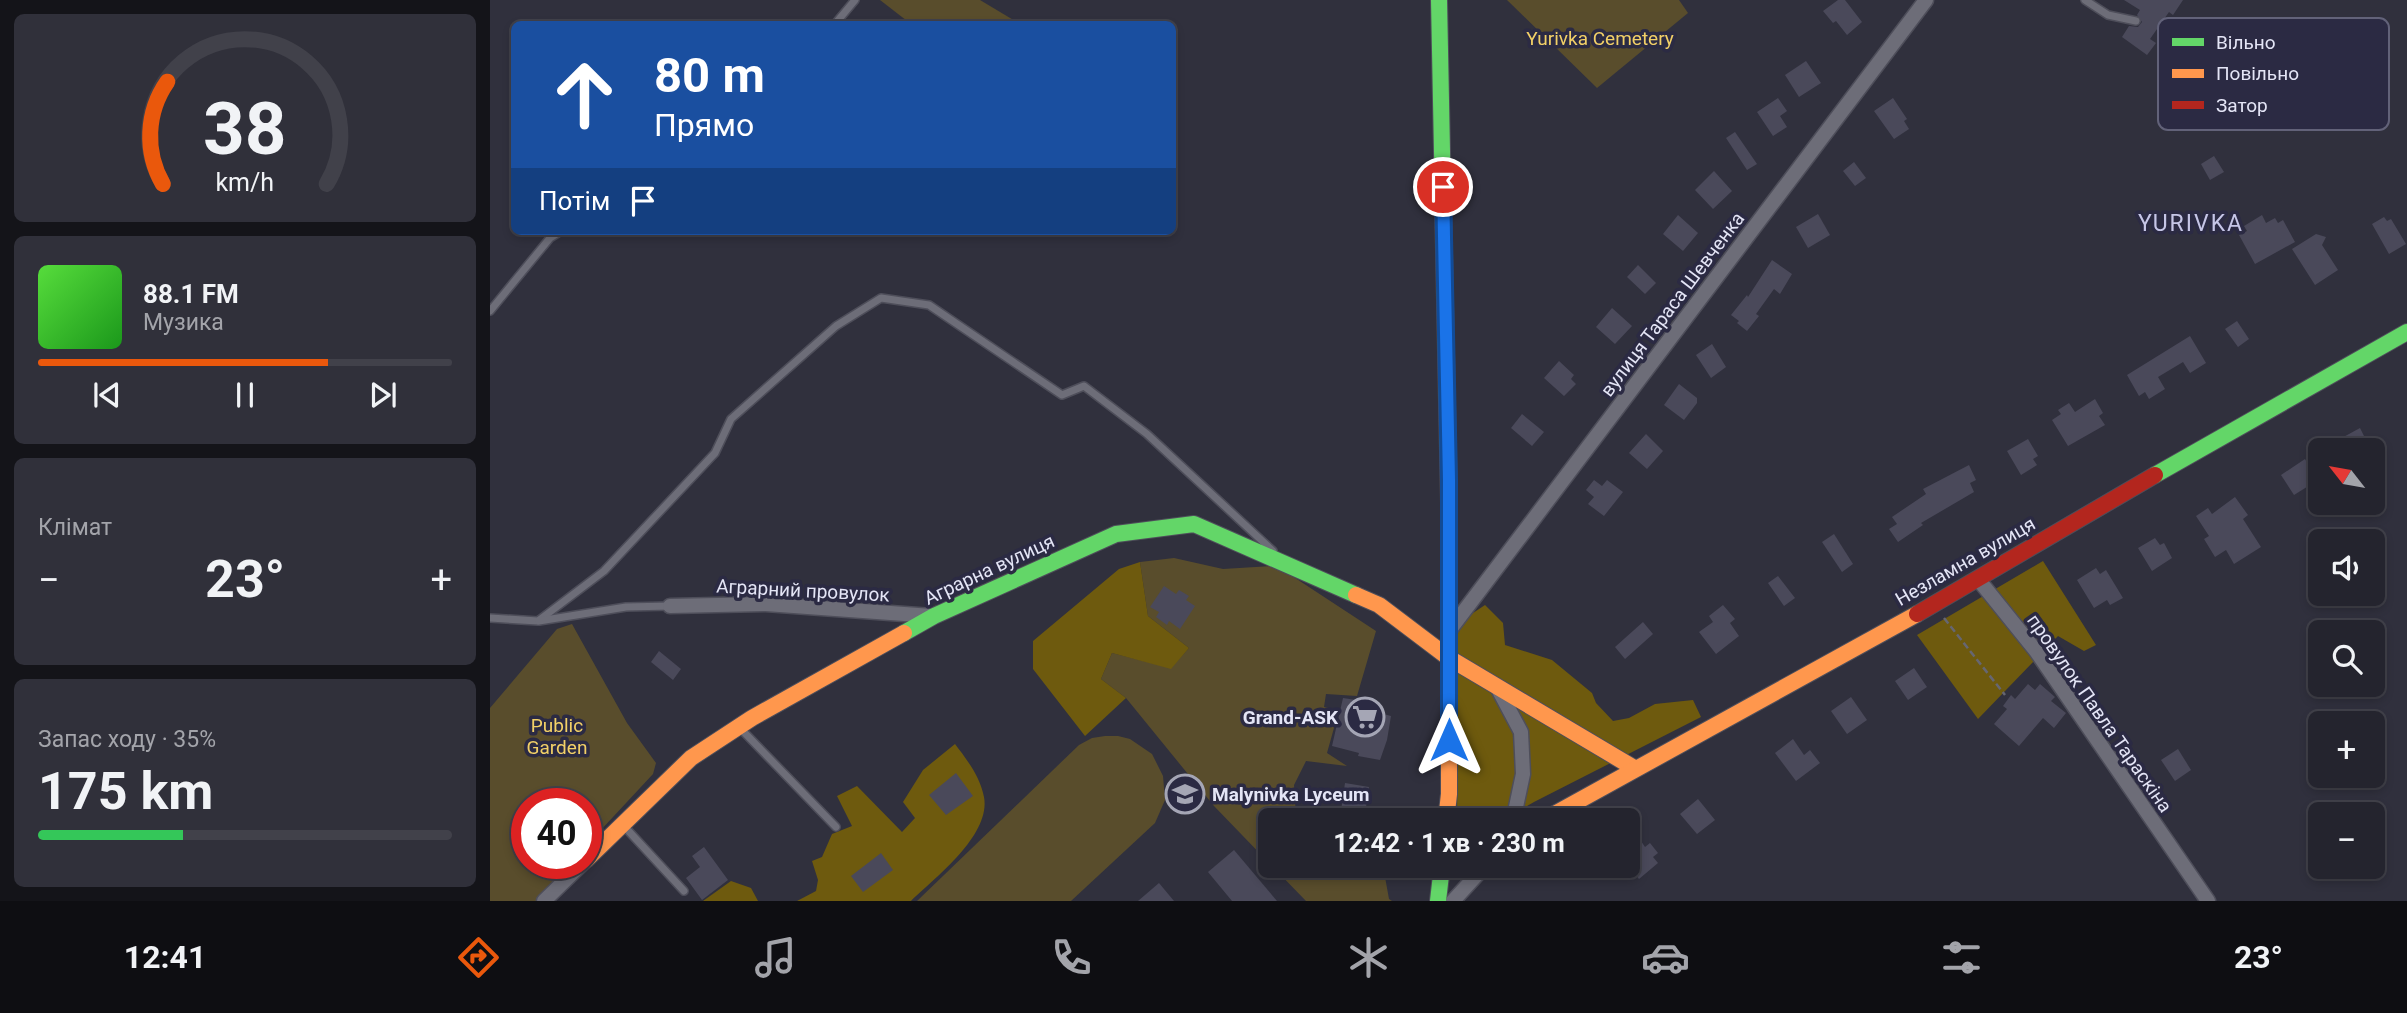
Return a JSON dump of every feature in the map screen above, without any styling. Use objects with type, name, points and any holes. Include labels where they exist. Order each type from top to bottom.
[{"type":"street","points":[[1439,0],[1449,539],[1447,808]]},
{"type":"street","name":"вулиця Тараса Шевченка","points":[[1449,631],[1926,0]]},
{"type":"street","name":"Незламна вулиця","points":[[1565,808],[1978,579],[2407,332]]},
{"type":"street","name":"Аграрна вулиця","points":[[602,844],[691,758],[738,727],[934,616],[1116,534],[1194,524],[1379,605],[1449,658],[1634,768]]},
{"type":"street","name":"провулок Павла Тараскіна","points":[[1978,579],[2036,651],[2208,901]]},
{"type":"street","name":"Аграрний провулок","points":[[670,606],[766,604],[934,616]]},
{"type":"street","points":[[1497,687],[1521,732],[1523,774],[1516,808]]},
{"type":"street","points":[[1438,901],[1441,878]]},
{"type":"street","points":[[1453,901],[1474,878]]},
{"type":"street","name":"Аграрна вулиця","points":[[544,901],[567,879]]},
{"type":"lane","points":[[838,21],[855,0]]},
{"type":"lane","points":[[2085,0],[2108,15],[2136,21]]},
{"type":"lane","points":[[490,311],[555,235]]},
{"type":"lane","points":[[538,621],[604,571],[715,453],[731,419],[836,326],[881,298],[929,305],[1062,395],[1084,386],[1147,434],[1290,567]]},
{"type":"lane","points":[[490,618],[538,621],[626,607],[670,606]]},
{"type":"lane","points":[[738,727],[836,827]]},
{"type":"lane","points":[[622,825],[684,891]]},
{"type":"path","points":[[1933,604],[2005,695]]},
{"type":"green space","points":[[880,0],[980,0],[1015,21],[907,21]]},
{"type":"green space","name":"Yurivka Cemetery","points":[[1507,0],[1679,0],[1688,13],[1597,88]]},
{"type":"green space","points":[[1174,558],[1223,569],[1274,566],[1376,631],[1357,696],[1326,694],[1324,707],[1339,710],[1327,753],[1347,766],[1306,761],[1294,785],[1295,808],[1258,808],[1258,852],[1214,806],[1126,698],[1101,679],[1112,653],[1171,668],[1189,648],[1148,616],[1140,562]]},
{"type":"green space","name":"Public Garden","points":[[572,624],[627,723],[656,763],[653,774],[602,829],[602,788],[511,788],[511,879],[556,879],[536,901],[490,901],[490,708],[557,629]]},
{"type":"green space","points":[[1105,736],[1130,739],[1152,754],[1163,776],[1165,800],[1155,823],[1071,901],[917,901],[1079,745],[1092,738]]},
{"type":"green space","points":[[1284,878],[1385,878],[1389,899],[1392,901],[1306,901]]},
{"type":"shaded area","points":[[2043,561],[2096,645],[2084,651],[2058,636],[1978,719],[1917,635]]},
{"type":"shaded area","points":[[1140,562],[1148,616],[1189,648],[1171,669],[1112,653],[1101,679],[1126,698],[1085,736],[1033,669],[1033,641],[1119,569]]},
{"type":"shaded area","points":[[1485,605],[1503,623],[1505,645],[1552,660],[1592,693],[1596,703],[1613,721],[1629,718],[1655,704],[1693,700],[1701,717],[1524,808],[1457,808],[1458,623]]},
{"type":"shaded area","points":[[955,744],[979,782],[984,797],[984,811],[971,840],[947,868],[911,901],[797,901],[816,891],[818,880],[812,861],[822,857],[832,834],[852,826],[837,796],[857,786],[902,832],[915,818],[903,802],[923,770]]},
{"type":"shaded area","points":[[731,881],[751,888],[758,901],[703,901]]},
{"type":"building","points":[[1838,0],[1845,0],[1862,22],[1847,35],[1836,21],[1833,23],[1823,11]]},
{"type":"building","points":[[2124,0],[2183,0],[2173,15],[2169,12],[2165,18],[2158,18],[2158,28],[2150,39],[2156,43],[2147,55],[2122,37],[2129,26],[2138,27],[2142,22],[2137,15],[2140,10]]},
{"type":"building","points":[[1806,61],[1821,83],[1799,97],[1785,75]]},
{"type":"building","points":[[1778,98],[1787,111],[1780,116],[1787,127],[1773,136],[1757,112]]},
{"type":"building","points":[[1893,98],[1907,119],[1904,121],[1909,129],[1894,139],[1874,111]]},
{"type":"building","points":[[1735,132],[1757,164],[1747,170],[1726,138]]},
{"type":"building","points":[[2214,156],[2224,172],[2210,180],[2201,164]]},
{"type":"building","points":[[1854,162],[1866,178],[1855,186],[1843,171]]},
{"type":"building","points":[[1714,171],[1732,191],[1713,209],[1695,190]]},
{"type":"building","points":[[1818,214],[1830,235],[1808,248],[1796,227]]},
{"type":"building","points":[[1678,215],[1698,233],[1683,251],[1663,234]]},
{"type":"building","points":[[2262,215],[2266,223],[2275,218],[2278,223],[2283,220],[2295,242],[2255,264],[2239,235],[2247,231],[2244,226]]},
{"type":"building","points":[[2384,217],[2387,221],[2391,219],[2406,244],[2389,254],[2372,224]]},
{"type":"building","points":[[2316,234],[2326,237],[2322,245],[2338,270],[2315,285],[2292,249]]},
{"type":"building","points":[[1772,260],[1792,274],[1780,294],[1774,289],[1747,331],[1731,315],[1747,295],[1748,297]]},
{"type":"building","points":[[1638,265],[1656,283],[1645,294],[1627,277]]},
{"type":"building","points":[[1612,308],[1632,326],[1615,344],[1596,327]]},
{"type":"building","points":[[2237,321],[2249,339],[2238,347],[2225,329]]},
{"type":"building","points":[[2190,336],[2206,363],[2190,373],[2183,362],[2158,377],[2165,389],[2149,399],[2145,392],[2139,396],[2127,375]]},
{"type":"building","points":[[1712,344],[1726,367],[1711,378],[1696,355]]},
{"type":"building","points":[[1559,361],[1574,375],[1571,379],[1576,384],[1564,396],[1544,378]]},
{"type":"building","points":[[1679,384],[1697,398],[1697,403],[1684,420],[1664,405]]},
{"type":"building","points":[[2095,399],[2103,413],[2099,416],[2105,425],[2068,446],[2052,420],[2061,414],[2058,410],[2069,403],[2075,412]]},
{"type":"building","points":[[1522,414],[1544,432],[1532,446],[1511,428]]},
{"type":"building","points":[[2360,428],[2365,438],[2342,438]]},
{"type":"building","points":[[1646,434],[1663,451],[1647,469],[1629,453]]},
{"type":"building","points":[[2028,439],[2038,456],[2033,459],[2037,465],[2021,475],[2007,451]]},
{"type":"building","points":[[2305,459],[2308,464],[2308,486],[2294,495],[2281,475]]},
{"type":"building","points":[[1969,465],[1976,480],[1970,483],[1974,492],[1921,523],[1923,525],[1898,542],[1889,529],[1897,524],[1892,517],[1926,494],[1923,489]]},
{"type":"building","points":[[1594,480],[1602,486],[1607,480],[1623,492],[1604,516],[1588,504],[1594,497],[1586,490]]},
{"type":"building","points":[[2235,497],[2248,515],[2243,519],[2261,547],[2234,564],[2226,550],[2215,557],[2204,539],[2209,536],[2196,516],[2208,508],[2212,514]]},
{"type":"building","points":[[1834,534],[1853,564],[1842,572],[1822,542]]},
{"type":"building","points":[[2155,538],[2160,545],[2164,543],[2172,558],[2152,571],[2138,548]]},
{"type":"building","points":[[2096,568],[2100,574],[2106,570],[2123,598],[2110,605],[2107,600],[2094,608],[2077,580]]},
{"type":"building","points":[[1778,576],[1795,598],[1784,606],[1768,583]]},
{"type":"building","points":[[1164,586],[1176,594],[1179,590],[1189,596],[1186,600],[1195,606],[1180,629],[1169,621],[1167,625],[1156,617],[1159,612],[1150,607]]},
{"type":"building","points":[[1723,605],[1735,619],[1730,623],[1739,636],[1716,654],[1699,632],[1713,622],[1709,616]]},
{"type":"building","points":[[1643,622],[1653,634],[1625,659],[1615,647]]},
{"type":"building","points":[[659,651],[681,669],[673,680],[651,662]]},
{"type":"building","points":[[1914,668],[1927,687],[1908,700],[1895,681]]},
{"type":"building","points":[[2028,684],[2035,690],[2040,684],[2055,697],[2051,701],[2066,713],[2054,728],[2043,718],[2019,746],[1994,724],[2007,709],[2003,706],[2011,695],[2015,699]]},
{"type":"building","points":[[1851,697],[1867,720],[1847,734],[1831,711]]},
{"type":"building","points":[[1343,698],[1370,702],[1369,710],[1391,716],[1380,760],[1358,756],[1359,753],[1332,746]]},
{"type":"building","points":[[1793,739],[1804,755],[1810,750],[1820,763],[1796,781],[1775,753]]},
{"type":"building","points":[[2178,749],[2191,770],[2175,781],[2161,760]]},
{"type":"building","points":[[956,773],[973,796],[946,815],[929,795]]},
{"type":"building","points":[[1345,783],[1369,787],[1366,808],[1341,808]]},
{"type":"building","points":[[1698,799],[1715,820],[1697,834],[1680,814]]},
{"type":"building","points":[[1640,842],[1645,847],[1650,843],[1658,853],[1653,857],[1658,863],[1639,879],[1640,878]]},
{"type":"building","points":[[704,847],[728,880],[702,900],[686,878],[700,867],[692,856]]},
{"type":"building","points":[[1234,850],[1277,901],[1232,901],[1208,872]]},
{"type":"building","points":[[881,853],[893,870],[863,892],[851,876]]},
{"type":"building","points":[[1159,883],[1174,901],[1138,901]]},
{"type":"traffic: fast","points":[[1439,0],[1449,503]]},
{"type":"traffic: fast","points":[[2155,475],[2407,332]]},
{"type":"traffic: fast","points":[[904,633],[934,616],[1116,534],[1194,524],[1356,595]]},
{"type":"traffic: fast","points":[[1438,901],[1441,878]]},
{"type":"traffic: slow","points":[[1447,808],[1449,503]]},
{"type":"traffic: slow","points":[[1356,595],[1379,605],[1449,658],[1634,768]]},
{"type":"traffic: slow","points":[[1566,808],[1917,614]]},
{"type":"traffic: slow","points":[[602,844],[691,758],[752,718],[904,633]]},
{"type":"traffic: jam","points":[[1917,614],[2155,475]]},
{"type":"place","name":"Grand-ASK","points":[[1365,717]]},
{"type":"place","name":"Malynivka Lyceum","points":[[1185,794]]},
{"type":"district","name":"YURIVKA","points":[[2191,223]]},
{"type":"route","points":[[1443,187],[1449,480],[1449,740]]}]
